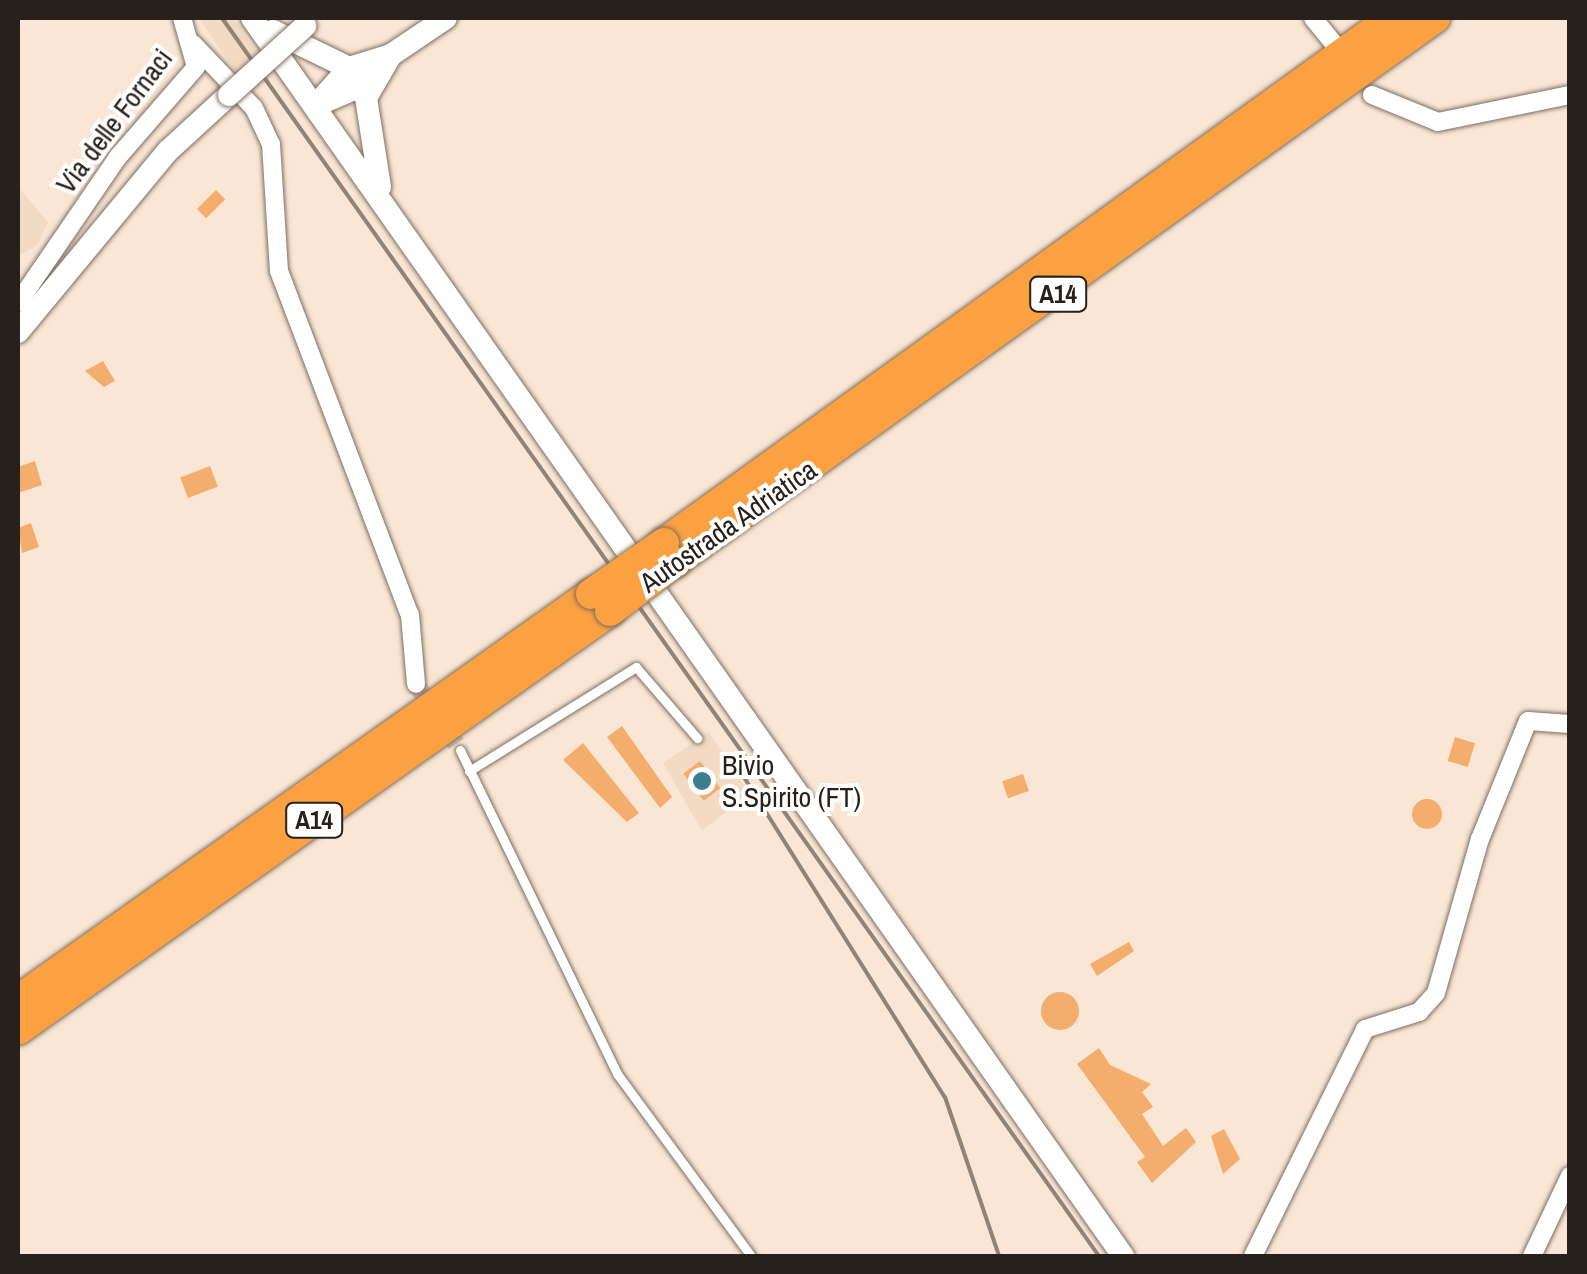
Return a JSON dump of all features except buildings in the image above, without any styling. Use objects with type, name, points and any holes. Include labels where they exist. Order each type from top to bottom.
[{"type":"highway","name":"Autostrada Adriatica","points":[[670,553],[1392,18]]},
{"type":"highway","name":"Autostrada Adriatica","points":[[18,1000],[600,602],[1435,18]]},
{"type":"highway","name":"Autostrada Adriatica","points":[[18,1030],[600,602]]},
{"type":"main road","points":[[253,18],[349,68]]},
{"type":"main road","points":[[253,18],[1122,1256]]},
{"type":"main road","points":[[314,106],[349,68],[392,55],[446,18]]},
{"type":"main road","points":[[18,332],[168,151],[310,22]]},
{"type":"main road","points":[[387,210],[368,148],[374,80],[392,55]]},
{"type":"main road","points":[[314,106],[374,80]]},
{"type":"street","name":"Via delle Fornaci","points":[[18,303],[118,157],[191,74],[193,44],[182,18]]},
{"type":"street","points":[[1314,18],[1334,44]]},
{"type":"street","points":[[193,44],[254,108],[271,144],[278,272],[410,615],[416,684]]},
{"type":"street","points":[[1372,95],[1438,122],[1570,95]]},
{"type":"street","points":[[1252,1256],[1364,1029],[1420,1012],[1436,993],[1480,839],[1528,721],[1570,724]]},
{"type":"street","points":[[1532,1256],[1570,1176]]},
{"type":"lane","points":[[469,771],[636,667],[697,738]]},
{"type":"lane","points":[[460,750],[618,1075],[750,1256]]},
{"type":"shaded area","points":[[199,18],[233,18],[257,52],[235,71]]},
{"type":"shaded area","points":[[18,187],[48,222],[38,245],[18,256]]},
{"type":"shaded area","points":[[709,732],[749,793],[702,831],[663,763]]},
{"type":"tunnel","points":[[416,684],[460,750]]},
{"type":"railway","points":[[222,18],[1099,1256]]},
{"type":"railway","points":[[737,766],[945,1097],[999,1256]]},
{"type":"place","name":"Bivio S.Spirito (FT)","points":[[702,781]]}]
